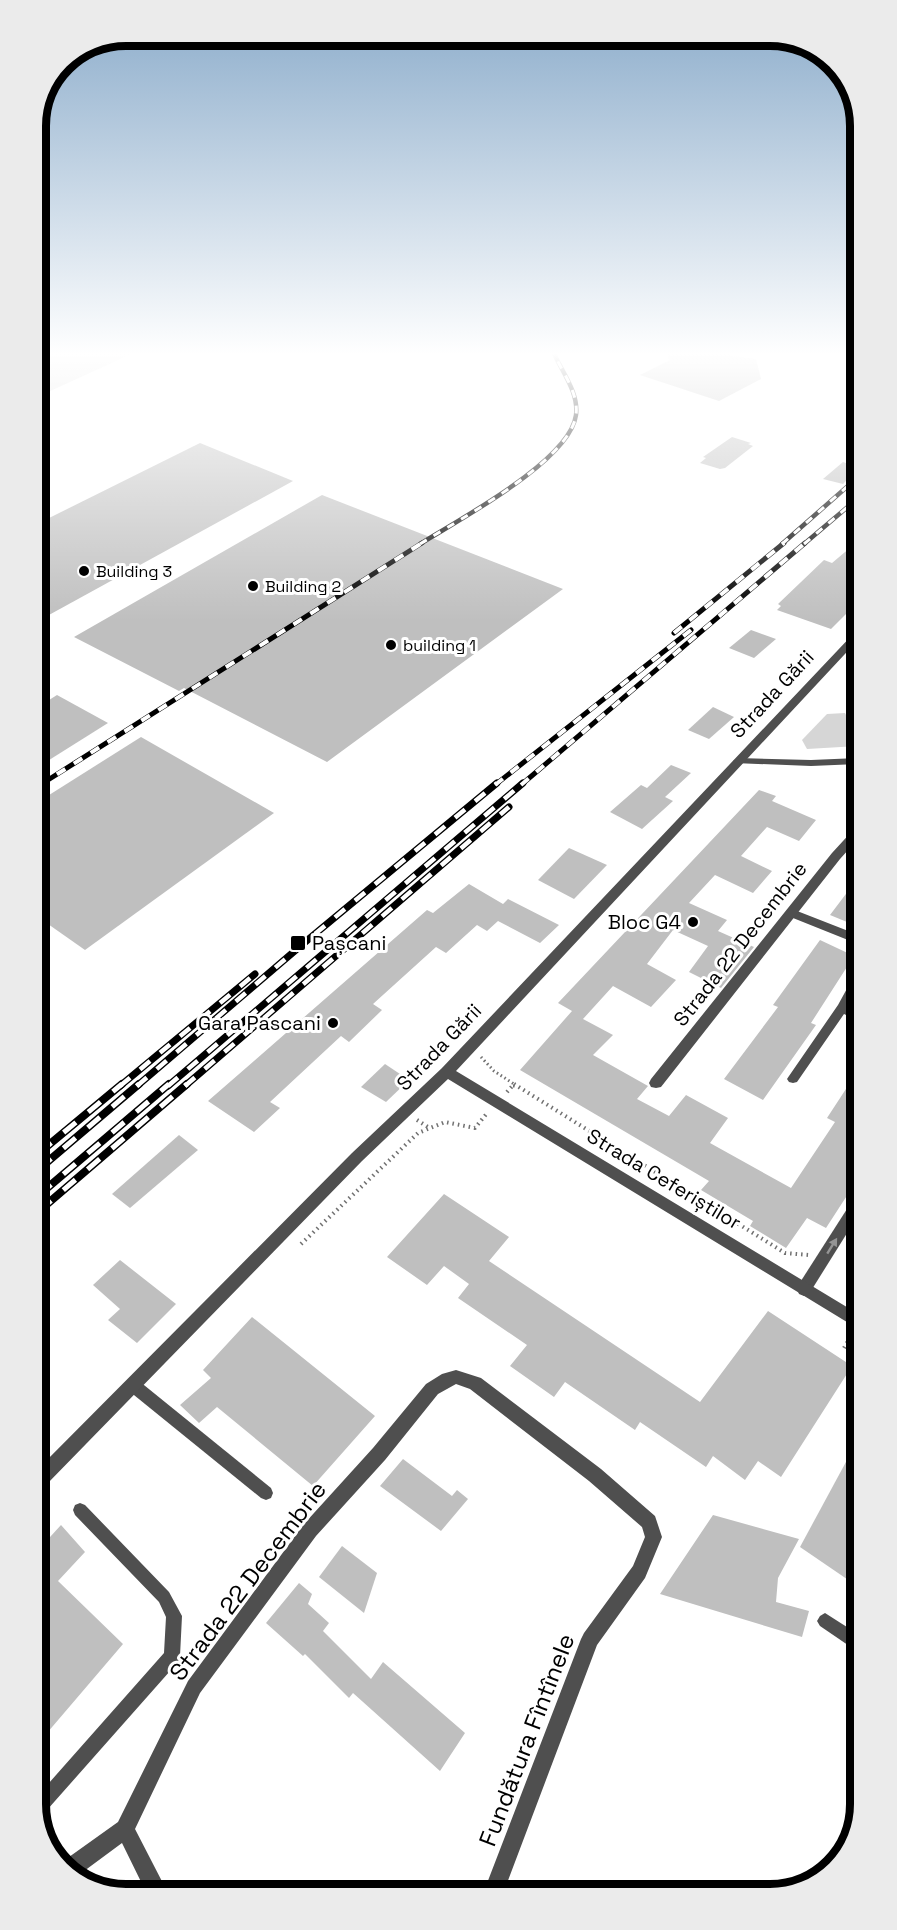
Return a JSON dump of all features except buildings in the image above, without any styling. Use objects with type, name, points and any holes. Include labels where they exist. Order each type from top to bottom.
[{"type":"street","name":"Strada Gării","points":[[46,1473],[357,1158],[447,1072],[850,642]]},
{"type":"street","points":[[738,761],[811,764],[850,762]]},
{"type":"street","name":"Strada 22 Decembrie","points":[[656,1083],[850,842]]},
{"type":"street","name":"Strada Ceferiștilor","points":[[447,1072],[850,1317]]},
{"type":"street","points":[[804,1289],[850,1216]]},
{"type":"street","name":"Strada 22 Decembrie","points":[[124,1829],[194,1688],[310,1530],[379,1454],[432,1389],[448,1378],[456,1377],[475,1383]]},
{"type":"street","name":"Fundătura Fîntînele","points":[[475,1383],[595,1475],[649,1522],[654,1537],[639,1572],[590,1639],[497,1884]]},
{"type":"street","points":[[75,1865],[124,1829],[153,1883]]},
{"type":"lane","points":[[792,913],[850,936]]},
{"type":"lane","points":[[794,1079],[850,993]]},
{"type":"lane","points":[[842,1008],[850,1012]]},
{"type":"lane","points":[[134,1386],[267,1493]]},
{"type":"lane","points":[[46,1798],[172,1656],[174,1616],[164,1598],[80,1510]]},
{"type":"lane","points":[[825,1620],[850,1638]]},
{"type":"path","points":[[468,1049],[487,1061],[494,1071],[514,1084],[785,1252],[810,1255]]},
{"type":"path","points":[[507,1091],[514,1084]]},
{"type":"path","points":[[301,1244],[418,1133],[435,1123],[450,1120],[475,1128],[480,1122]]},
{"type":"shaded area","points":[[845,713],[850,723],[850,746],[807,749],[802,740],[827,714]]},
{"type":"railway","points":[[420,544],[510,488],[534,470],[562,441]]},
{"type":"railway","points":[[782,544],[850,484]]},
{"type":"railway","points":[[804,544],[850,505]]},
{"type":"railway","points":[[47,781],[422,543]]},
{"type":"railway","points":[[674,633],[784,543]]},
{"type":"railway","points":[[521,785],[805,543]]},
{"type":"railway","points":[[495,785],[691,630]]},
{"type":"railway","points":[[137,1086],[304,943],[497,783]]},
{"type":"railway","points":[[168,1086],[523,783]]},
{"type":"railway","points":[[185,1086],[509,807]]},
{"type":"railway","points":[[120,1086],[255,974]]},
{"type":"railway","points":[[46,1147],[122,1084]]},
{"type":"railway","points":[[46,1163],[139,1084]]},
{"type":"railway","points":[[46,1189],[169,1084]]},
{"type":"railway","points":[[46,1205],[187,1084]]},
{"type":"place","name":"Building 3","points":[[84,571]]},
{"type":"place","name":"Building 2","points":[[253,586]]},
{"type":"place","name":"building 1","points":[[391,645]]},
{"type":"place","name":"Bloc G4","points":[[693,922]]},
{"type":"place","name":"Pașcani","points":[[298,943]]},
{"type":"place","name":"Gara Pascani","points":[[333,1023]]}]
